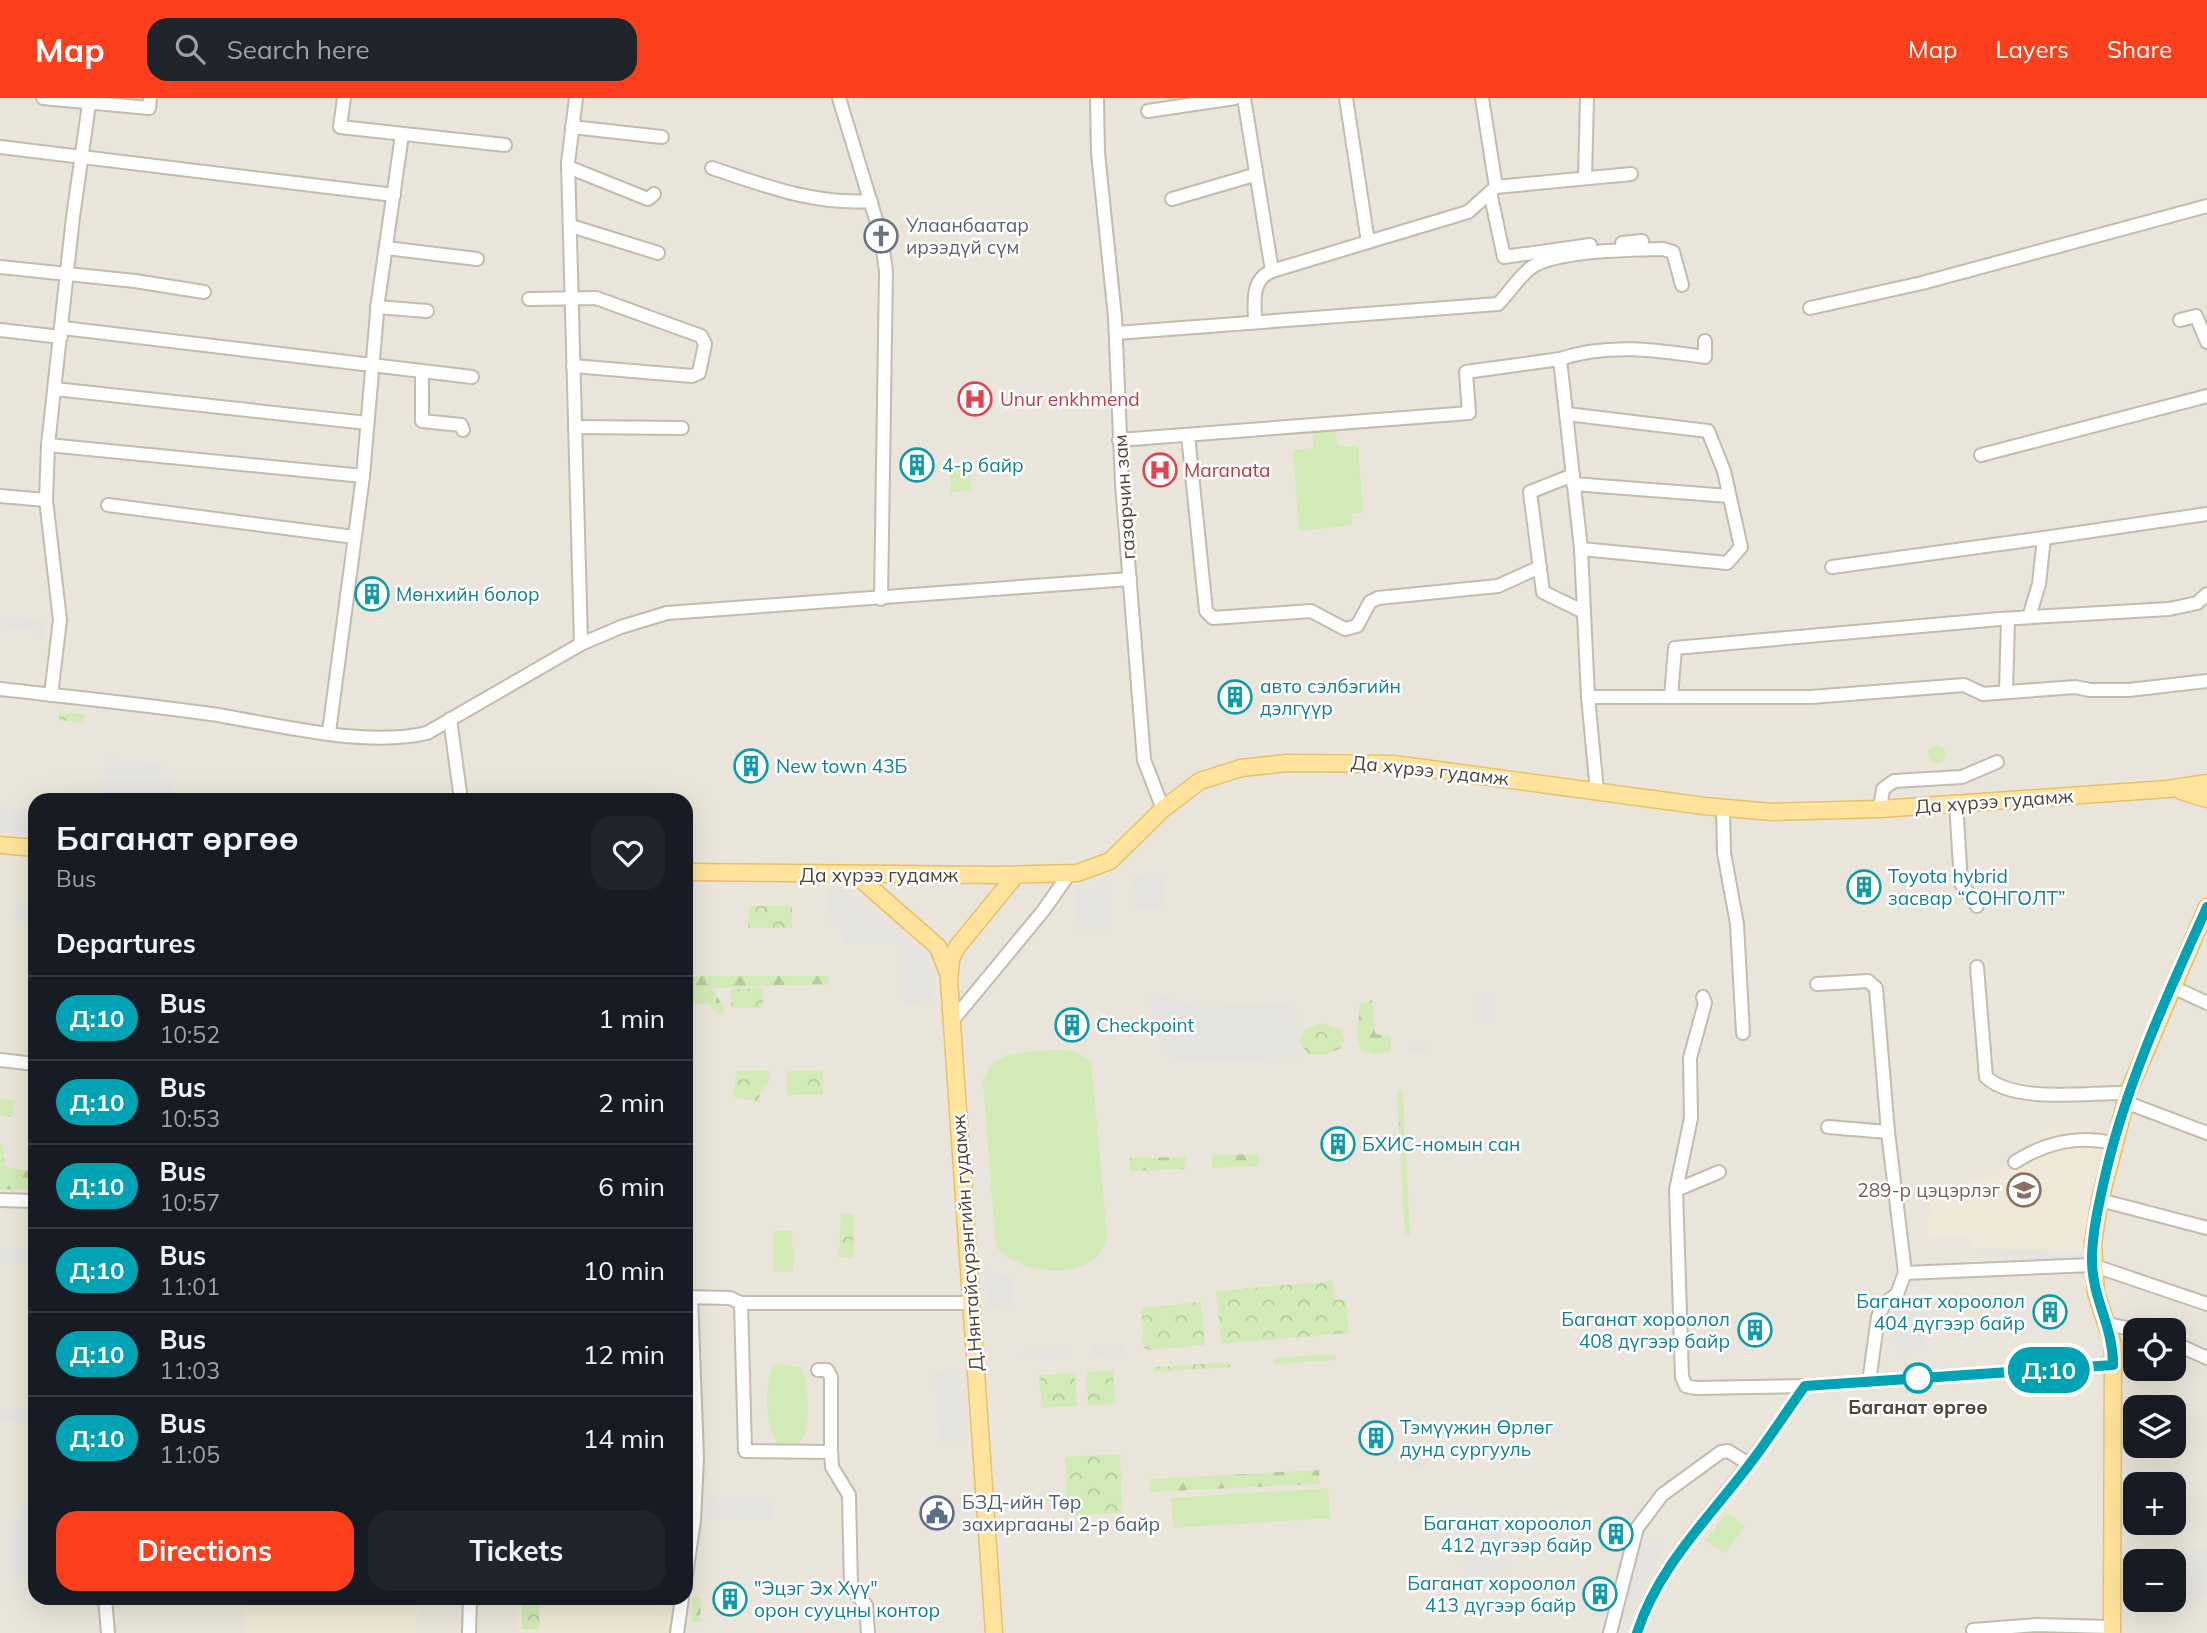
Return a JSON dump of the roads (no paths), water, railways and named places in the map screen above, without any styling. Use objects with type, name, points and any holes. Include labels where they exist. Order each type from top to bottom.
[{"type":"main road","name":"Да хүрээ гудамж","points":[[693,872],[1069,874],[1110,860],[1163,809],[1200,780],[1217,773],[1287,763],[1394,764],[1723,808],[1794,812],[1880,809],[2168,789],[2207,783]]},
{"type":"main road","points":[[2168,789],[2207,799]]},
{"type":"main road","points":[[0,845],[28,847]]},
{"type":"main road","points":[[856,875],[937,947],[945,959],[949,980]]},
{"type":"main road","name":"Д.Нянтайсүрэнгийн гудамж","points":[[994,1633],[949,980],[951,959],[957,947],[1017,875]]},
{"type":"main road","points":[[2112,1630],[2112,1338],[2098,1303],[2092,1265],[2100,1200],[2126,1098],[2207,907]]},
{"type":"street","points":[[43,98],[149,108],[150,98]]},
{"type":"street","points":[[344,98],[340,127],[505,145]]},
{"type":"street","points":[[576,98],[568,167],[581,645]]},
{"type":"street","points":[[839,98],[872,201],[886,271],[881,599]]},
{"type":"street","name":"газарчин зам","points":[[1097,98],[1098,153],[1116,333],[1119,440],[1143,760],[1163,809]]},
{"type":"street","points":[[1148,111],[1235,98]]},
{"type":"street","points":[[1244,98],[1254,175],[1272,271]]},
{"type":"street","points":[[1346,98],[1368,242]]},
{"type":"street","points":[[1482,98],[1504,257],[1593,244],[1642,241]]},
{"type":"street","points":[[1586,177],[1587,98]]},
{"type":"street","points":[[51,695],[60,621],[46,500],[48,445],[69,274],[73,217],[89,104]]},
{"type":"street","points":[[572,127],[662,137]]},
{"type":"street","points":[[329,732],[363,476],[377,307],[402,135]]},
{"type":"street","points":[[0,148],[394,195]]},
{"type":"street","points":[[568,167],[648,199],[654,194]]},
{"type":"street","points":[[712,168],[795,195],[840,203],[872,201]]},
{"type":"street","points":[[1255,322],[1257,283],[1263,275],[1272,271],[1468,212],[1493,190],[1586,177],[1631,174]]},
{"type":"street","points":[[1172,199],[1254,175]]},
{"type":"street","points":[[1810,308],[1922,283],[2207,206]]},
{"type":"street","points":[[570,226],[658,253]]},
{"type":"street","points":[[386,248],[477,259]]},
{"type":"street","points":[[1116,333],[1498,304],[1529,268],[1540,262],[1591,253],[1663,249],[1673,252],[1682,285]]},
{"type":"street","points":[[0,267],[204,292]]},
{"type":"street","points":[[529,299],[572,296],[596,298],[701,335],[705,344],[699,373],[692,376],[573,366]]},
{"type":"street","points":[[377,307],[426,311]]},
{"type":"street","points":[[2180,320],[2196,316],[2207,342]]},
{"type":"street","points":[[0,330],[62,332],[472,377]]},
{"type":"street","points":[[1119,440],[1469,413],[1466,372],[1560,359],[1586,350],[1644,348],[1705,357],[1705,341]]},
{"type":"street","points":[[1560,359],[1581,549],[1582,611],[1597,791]]},
{"type":"street","points":[[422,372],[422,421],[461,425],[463,430]]},
{"type":"street","points":[[55,389],[366,423]]},
{"type":"street","points":[[1981,455],[2207,396]]},
{"type":"street","points":[[1567,414],[1708,431],[1724,471],[1741,547],[1727,563],[1581,549]]},
{"type":"street","points":[[575,427],[682,428]]},
{"type":"street","points":[[1188,435],[1206,611],[1213,618],[1311,611],[1345,629],[1357,626],[1370,602],[1378,598],[1498,586],[1540,567]]},
{"type":"street","points":[[48,445],[363,476]]},
{"type":"street","points":[[1582,611],[1543,592],[1530,492],[1573,480],[1729,496]]},
{"type":"street","points":[[0,496],[46,500]]},
{"type":"street","points":[[108,505],[354,537]]},
{"type":"street","points":[[1832,567],[2207,514]]},
{"type":"street","points":[[2029,617],[2039,584],[2044,538]]},
{"type":"street","points":[[0,690],[329,732],[406,737],[427,733],[581,645],[621,626],[679,611],[881,599],[1130,579]]},
{"type":"street","points":[[1671,697],[1675,648],[2029,617],[2169,609],[2197,603],[2207,594]]},
{"type":"street","points":[[2006,692],[2008,619]]},
{"type":"street","points":[[1588,697],[1811,697],[1964,685],[1983,694],[2075,687],[2090,690],[2129,690],[2207,681]]},
{"type":"street","points":[[450,719],[460,793]]},
{"type":"street","points":[[1880,809],[1883,789],[1894,781],[1962,777],[1997,762]]},
{"type":"street","points":[[1956,802],[1961,883],[1977,906]]},
{"type":"street","points":[[1723,808],[1724,853],[1737,923],[1743,1033]]},
{"type":"street","points":[[952,1021],[1043,911],[1069,874]]},
{"type":"street","points":[[1976,967],[1986,1077],[1997,1088],[2017,1093],[2126,1098],[2207,1133]]},
{"type":"street","points":[[1817,984],[1868,981],[1876,988],[1888,1132],[1905,1273],[1897,1294],[1884,1304],[1878,1317],[1869,1382]]},
{"type":"street","points":[[2173,987],[2207,1003]]},
{"type":"street","points":[[1703,997],[1705,1003],[1690,1058],[1691,1118],[1676,1190],[1677,1298],[1682,1377],[1686,1387],[1805,1386],[2113,1365]]},
{"type":"street","points":[[0,1060],[28,1063]]},
{"type":"street","points":[[1828,1127],[1888,1132]]},
{"type":"street","points":[[2015,1162],[2043,1146],[2066,1140],[2113,1143]]},
{"type":"street","points":[[1676,1190],[1719,1172]]},
{"type":"street","points":[[0,1200],[28,1201]]},
{"type":"street","points":[[2100,1200],[2207,1228]]},
{"type":"street","points":[[1905,1273],[2092,1265],[2207,1304]]},
{"type":"street","points":[[693,1297],[730,1298],[741,1303],[971,1303]]},
{"type":"street","points":[[741,1303],[745,1451],[831,1452]]},
{"type":"street","points":[[2107,1324],[2123,1327]]},
{"type":"street","points":[[693,1347],[696,1384],[693,1412],[697,1458],[693,1500]]},
{"type":"street","points":[[2186,1348],[2207,1358]]},
{"type":"street","points":[[818,1370],[827,1370],[831,1377],[832,1467],[849,1495],[851,1588],[866,1605],[868,1633]]},
{"type":"street","points":[[1637,1633],[1660,1579],[1805,1386]]},
{"type":"street","points":[[1610,1633],[1637,1528],[1662,1495],[1721,1452],[1728,1451],[1749,1464]]},
{"type":"street","points":[[106,1605],[108,1633]]},
{"type":"street","points":[[469,1633],[470,1605]]},
{"type":"street","points":[[677,1633],[681,1605]]},
{"type":"street","points":[[1973,1630],[2036,1625],[2112,1630]]},
{"type":"place","name":"Улаанбаатар ирээдүй сүм","points":[[881,236]]},
{"type":"place","name":"Unur enkhmend","points":[[975,399]]},
{"type":"place","name":"4-р байр","points":[[917,465]]},
{"type":"place","name":"Maranata","points":[[1160,470]]},
{"type":"place","name":"Мөнхийн болор","points":[[372,594]]},
{"type":"place","name":"авто сэлбэгийн дэлгүүр","points":[[1235,697]]},
{"type":"place","name":"New town 43Б","points":[[751,766]]},
{"type":"place","name":"Toyota hybrid засвар “СОНГОЛТ”","points":[[1864,887]]},
{"type":"place","name":"Checkpoint","points":[[1072,1025]]},
{"type":"place","name":"БХИС-номын сан","points":[[1338,1144]]},
{"type":"place","name":"289-р цэцэрлэг","points":[[2024,1190]]},
{"type":"place","name":"Баганат хороолол 404 дүгээр байр","points":[[2050,1312]]},
{"type":"place","name":"Баганат хороолол 408 дүгээр байр","points":[[1755,1330]]},
{"type":"place","name":"Баганат өргөө","points":[[1918,1378]]},
{"type":"place","name":"Тэмүүжин Өрлөг дунд сургууль","points":[[1376,1438]]},
{"type":"place","name":"БЗД-ийн Төр захиргааны 2-р байр","points":[[937,1513]]},
{"type":"place","name":"Баганат хороолол 412 дүгээр байр","points":[[1616,1534]]},
{"type":"place","name":"Баганат хороолол 413 дүгээр байр","points":[[1600,1594]]},
{"type":"place","name":"\"Эцэг Эх Хүү\" орон сууцны контор","points":[[730,1599]]}]
